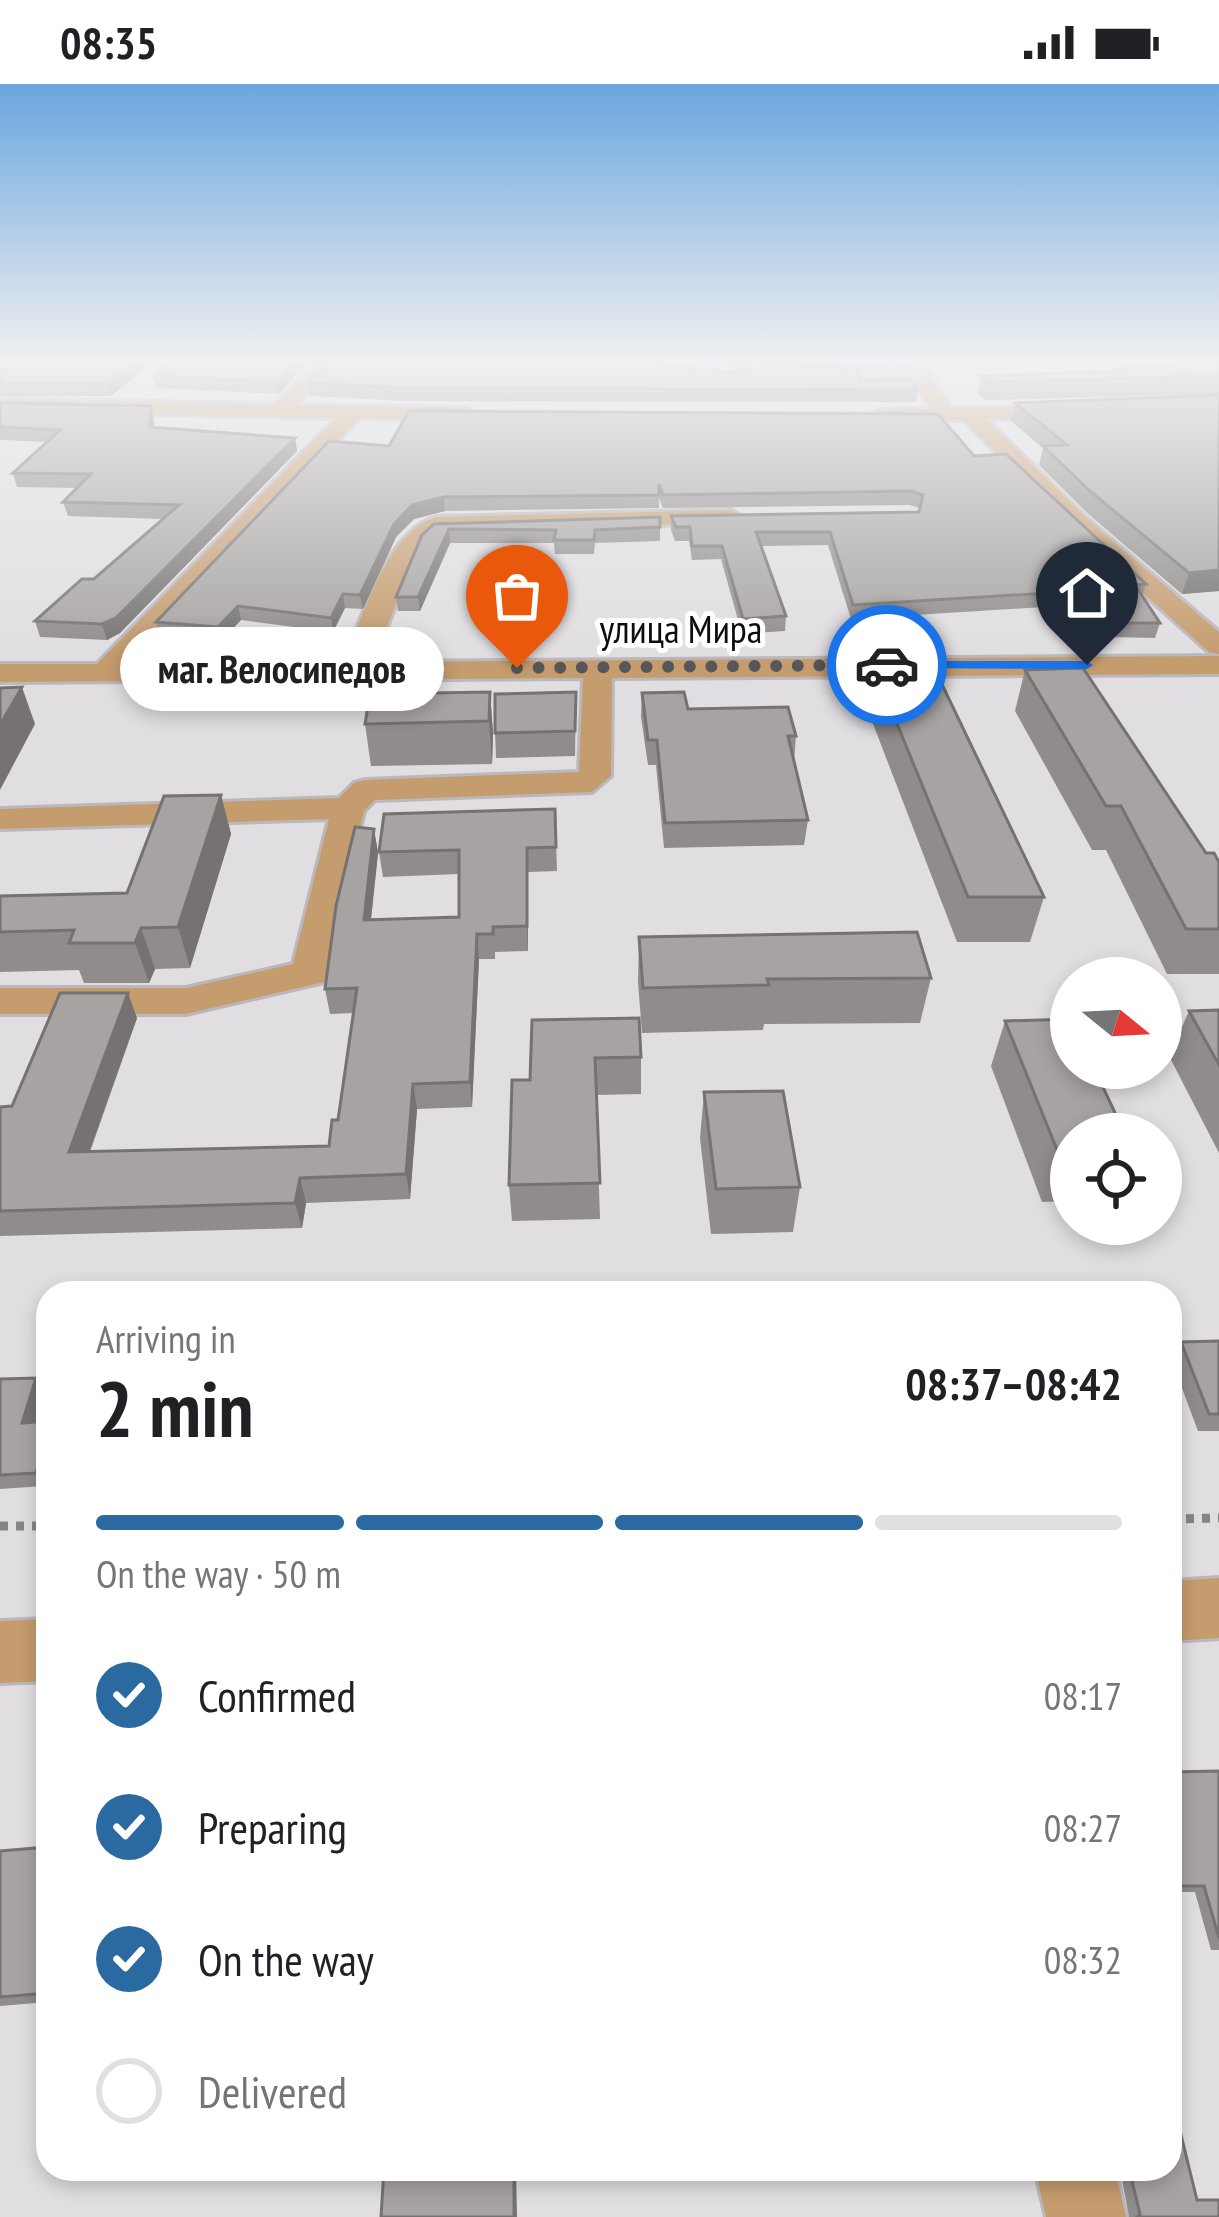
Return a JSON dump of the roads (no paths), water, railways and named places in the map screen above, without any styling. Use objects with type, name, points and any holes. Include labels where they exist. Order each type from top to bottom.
[{"type":"street","points":[[107,670],[309,459]]},
{"type":"street","points":[[1006,459],[1219,646]]},
{"type":"street","points":[[356,668],[409,544],[424,528],[487,519],[769,517]]},
{"type":"street","name":"улица Мира","points":[[5,679],[107,670],[1219,664]]},
{"type":"street","points":[[0,1001],[186,1001],[310,973],[348,808],[366,790],[580,785],[595,776],[598,667]]},
{"type":"street","points":[[0,819],[348,808]]},
{"type":"street","points":[[1182,1610],[1219,1608]]},
{"type":"street","points":[[0,1652],[36,1650]]},
{"type":"street","points":[[1078,2181],[1086,2217]]},
{"type":"place","name":"маг. Велосипедов","points":[[517,668]]}]
